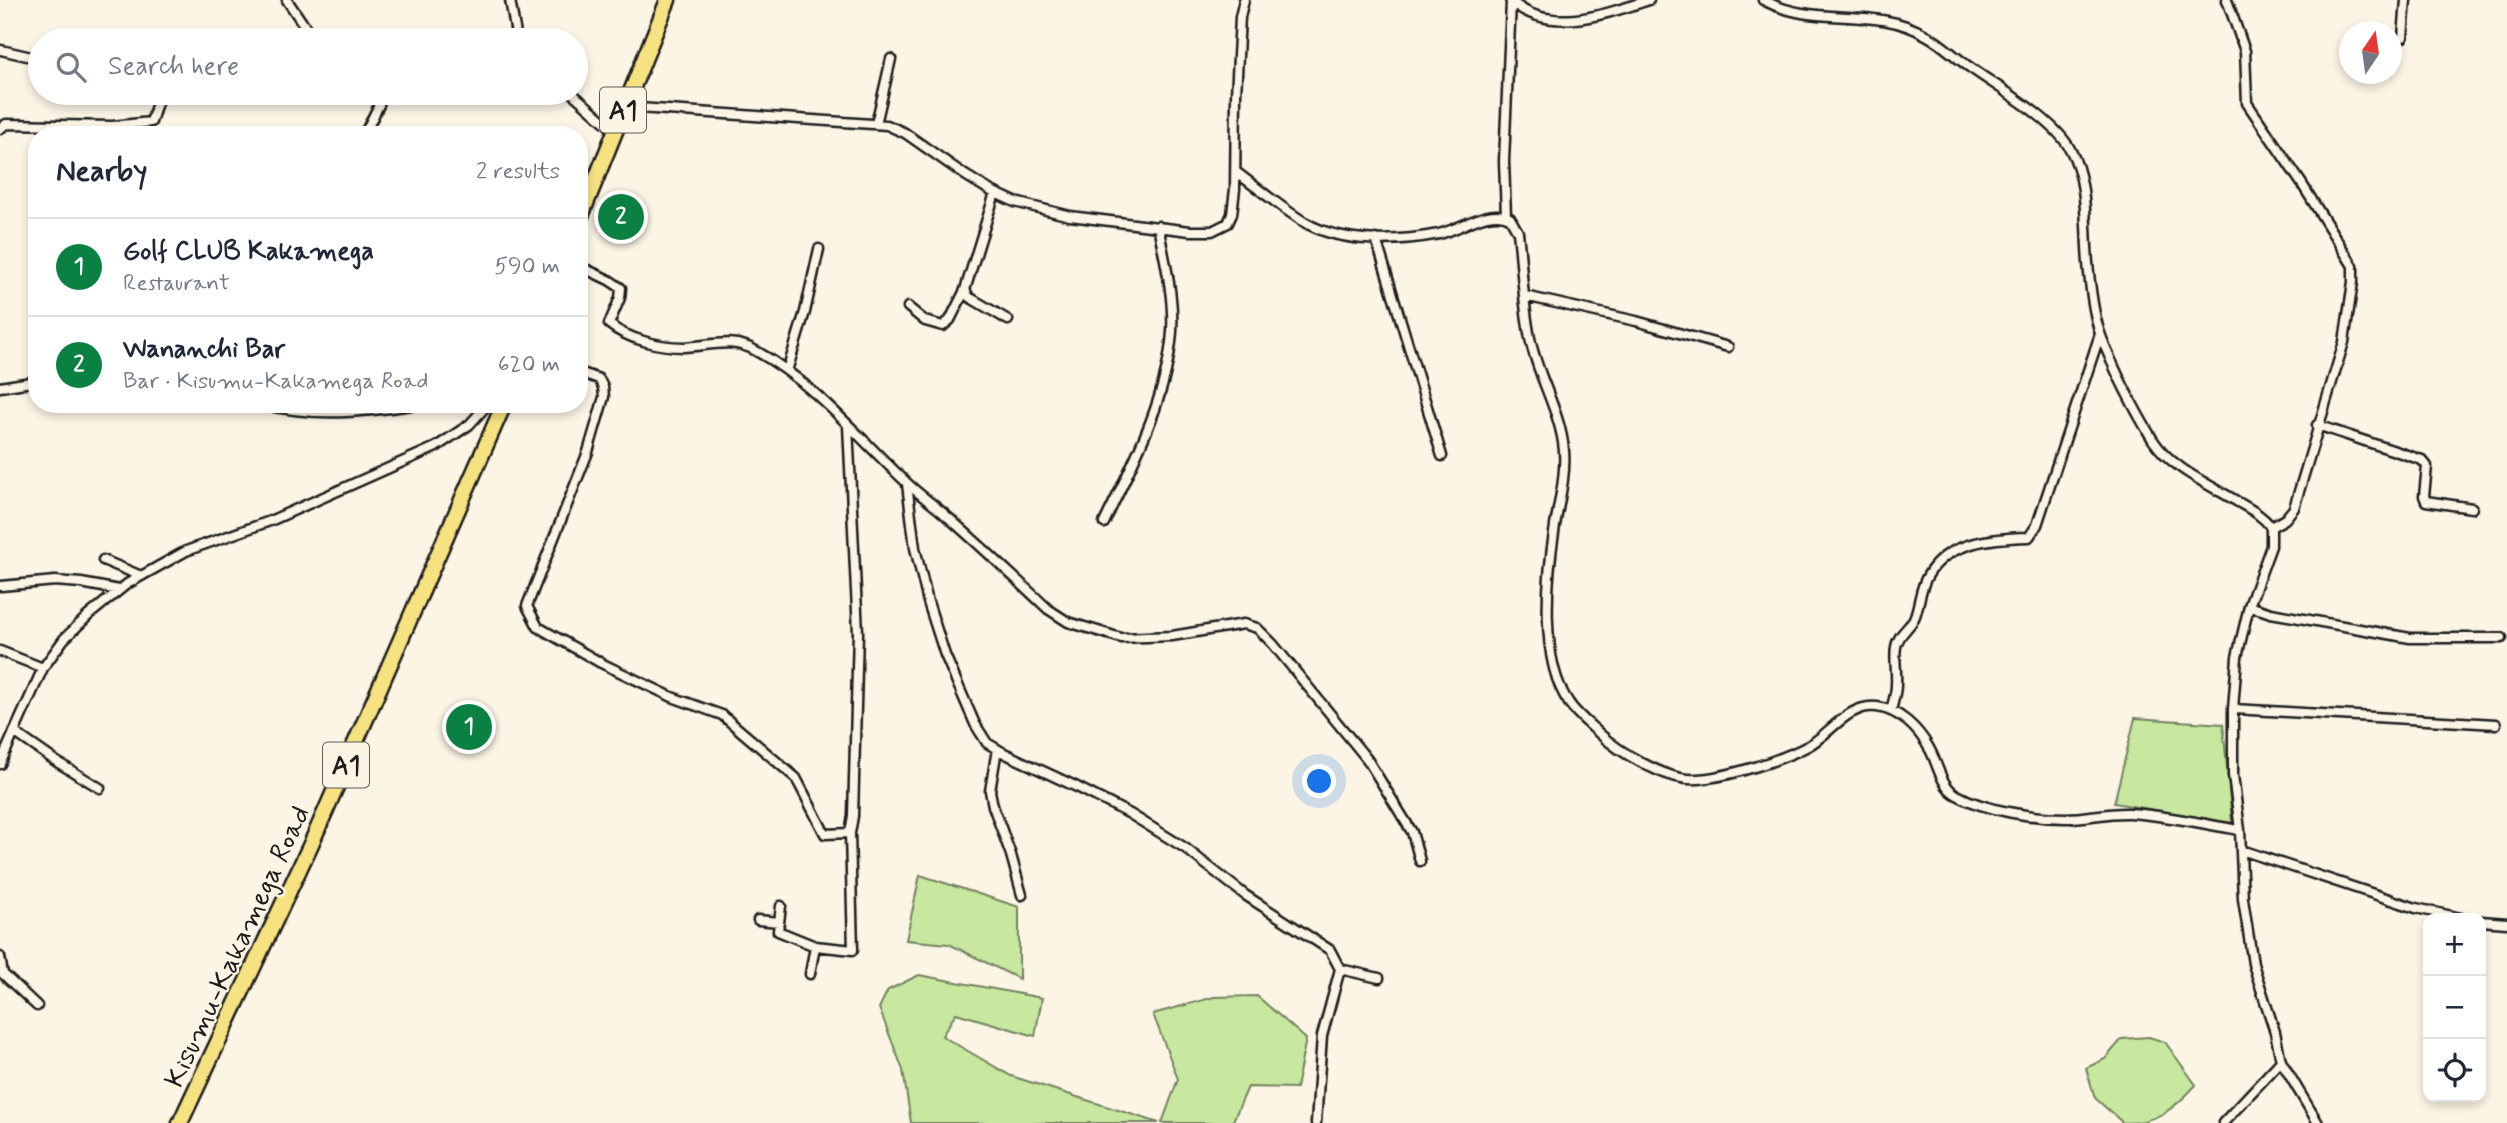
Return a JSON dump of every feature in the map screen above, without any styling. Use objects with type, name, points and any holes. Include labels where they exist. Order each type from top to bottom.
[{"type":"highway","name":"A1","points":[[588,198],[668,0]]},
{"type":"highway","name":"Kisumu-Kakamega Road","points":[[180,1123],[311,844],[500,413]]},
{"type":"street","points":[[287,0],[306,28]]},
{"type":"street","points":[[510,0],[514,28]]},
{"type":"street","points":[[624,107],[876,124],[897,128],[995,193],[1027,206],[1070,216],[1190,231],[1212,231],[1227,223],[1234,205],[1236,94],[1240,17],[1244,0]]},
{"type":"street","points":[[1506,216],[1504,161],[1511,1],[1530,13],[1566,20],[1606,13],[1649,0]]},
{"type":"street","points":[[1763,0],[1791,12],[1812,16],[1872,18],[1899,22],[1927,35],[2059,134],[2078,164],[2082,183],[2089,276],[2100,334],[2121,381],[2154,440],[2170,460],[2259,514],[2271,527],[2271,546],[2249,606],[2237,657],[2232,709],[2233,775],[2240,831],[2243,899],[2253,964],[2275,1032],[2281,1061],[2318,1123]]},
{"type":"street","points":[[2228,0],[2245,51],[2247,103],[2353,266],[2344,342],[2294,509],[2285,519],[2271,527]]},
{"type":"street","points":[[2403,37],[2406,0]]},
{"type":"street","points":[[1,50],[28,56]]},
{"type":"street","points":[[876,124],[891,59]]},
{"type":"street","points":[[120,126],[151,122],[156,105]]},
{"type":"street","points":[[368,126],[379,105]]},
{"type":"street","points":[[586,105],[615,131]]},
{"type":"street","points":[[0,129],[6,124],[77,126]]},
{"type":"street","points":[[1236,172],[1308,224],[1338,234],[1376,239],[1435,234],[1492,215],[1510,218],[1518,232],[1529,337],[1559,426],[1563,447],[1561,489],[1547,587],[1548,621],[1558,682],[1576,713],[1609,743],[1663,772],[1690,779],[1729,774],[1773,761],[1809,746],[1846,715],[1866,706],[1898,713],[1908,722],[1928,747],[1940,775],[1953,793],[1972,802],[2027,815],[2069,818],[2127,813],[2167,817],[2240,831]]},
{"type":"street","points":[[908,307],[925,321],[943,326],[948,323],[965,290],[995,193]]},
{"type":"street","points":[[1104,523],[1153,417],[1163,382],[1171,333],[1171,291],[1158,226]]},
{"type":"street","points":[[1376,239],[1442,456]]},
{"type":"street","points":[[787,371],[805,313],[819,249]]},
{"type":"street","points":[[588,270],[621,288],[620,299],[609,324],[619,332],[670,346],[719,342],[738,344],[757,351],[787,371],[907,484],[943,513],[1048,609],[1068,622],[1107,634],[1139,639],[1182,635],[1235,624],[1257,628],[1367,759],[1412,832],[1420,861]]},
{"type":"street","points":[[965,290],[969,297],[1008,320]]},
{"type":"street","points":[[1525,296],[1636,321],[1728,347]]},
{"type":"street","points":[[1891,711],[1896,685],[1896,647],[1916,614],[1920,593],[1928,574],[1940,560],[1964,547],[1992,538],[2029,537],[2037,525],[2100,334]]},
{"type":"street","points":[[588,375],[598,379],[603,387],[604,397],[588,452],[527,606],[538,627],[601,663],[672,697],[722,715],[796,778],[825,834],[850,832]]},
{"type":"street","points":[[0,387],[28,382]]},
{"type":"street","points":[[316,413],[347,413]]},
{"type":"street","points":[[0,764],[43,668],[64,639],[120,590],[186,551],[270,521],[436,447],[469,425],[480,413]]},
{"type":"street","points":[[2318,425],[2422,460],[2427,466],[2424,496],[2426,501],[2472,508]]},
{"type":"street","points":[[782,906],[778,930],[815,946],[853,950],[850,832],[853,816],[858,632],[848,426]]},
{"type":"street","points":[[907,484],[918,561],[928,602],[945,655],[975,724],[987,743],[1130,814],[1185,848],[1245,895],[1330,950],[1340,969],[1322,1036],[1316,1123]]},
{"type":"street","points":[[103,560],[141,576]]},
{"type":"street","points":[[1,586],[55,581],[120,590]]},
{"type":"street","points":[[2249,606],[2271,613],[2410,638],[2502,638]]},
{"type":"street","points":[[0,651],[43,668]]},
{"type":"street","points":[[2232,709],[2496,724]]},
{"type":"street","points":[[14,732],[100,788]]},
{"type":"street","points":[[997,749],[990,791],[1022,895]]},
{"type":"street","points":[[2241,850],[2438,913]]},
{"type":"street","points":[[758,920],[779,922]]},
{"type":"street","points":[[2486,921],[2507,923]]},
{"type":"street","points":[[810,974],[815,946]]},
{"type":"street","points":[[0,957],[3,974],[37,1006]]},
{"type":"street","points":[[1340,969],[1379,978]]},
{"type":"street","points":[[2223,1123],[2281,1061]]},
{"type":"green space","points":[[2135,718],[2223,724],[2232,823],[2114,803]]},
{"type":"green space","points":[[920,875],[1019,907],[1019,979],[949,944],[906,940]]},
{"type":"green space","points":[[919,975],[1042,998],[1035,1036],[956,1013],[942,1036],[1011,1076],[1159,1123],[911,1123],[903,1070],[879,1008],[888,990]]},
{"type":"green space","points":[[1257,996],[1306,1039],[1296,1088],[1248,1087],[1232,1123],[1162,1123],[1178,1079],[1153,1014],[1214,997]]},
{"type":"green space","points":[[2149,1037],[2165,1042],[2196,1085],[2164,1113],[2146,1120],[2123,1123],[2095,1098],[2086,1068],[2105,1059],[2122,1039]]},
{"type":"place","name":"Wananchi Bar","points":[[621,217]]},
{"type":"place","name":"Golf CLUB Kakamega","points":[[469,727]]}]
